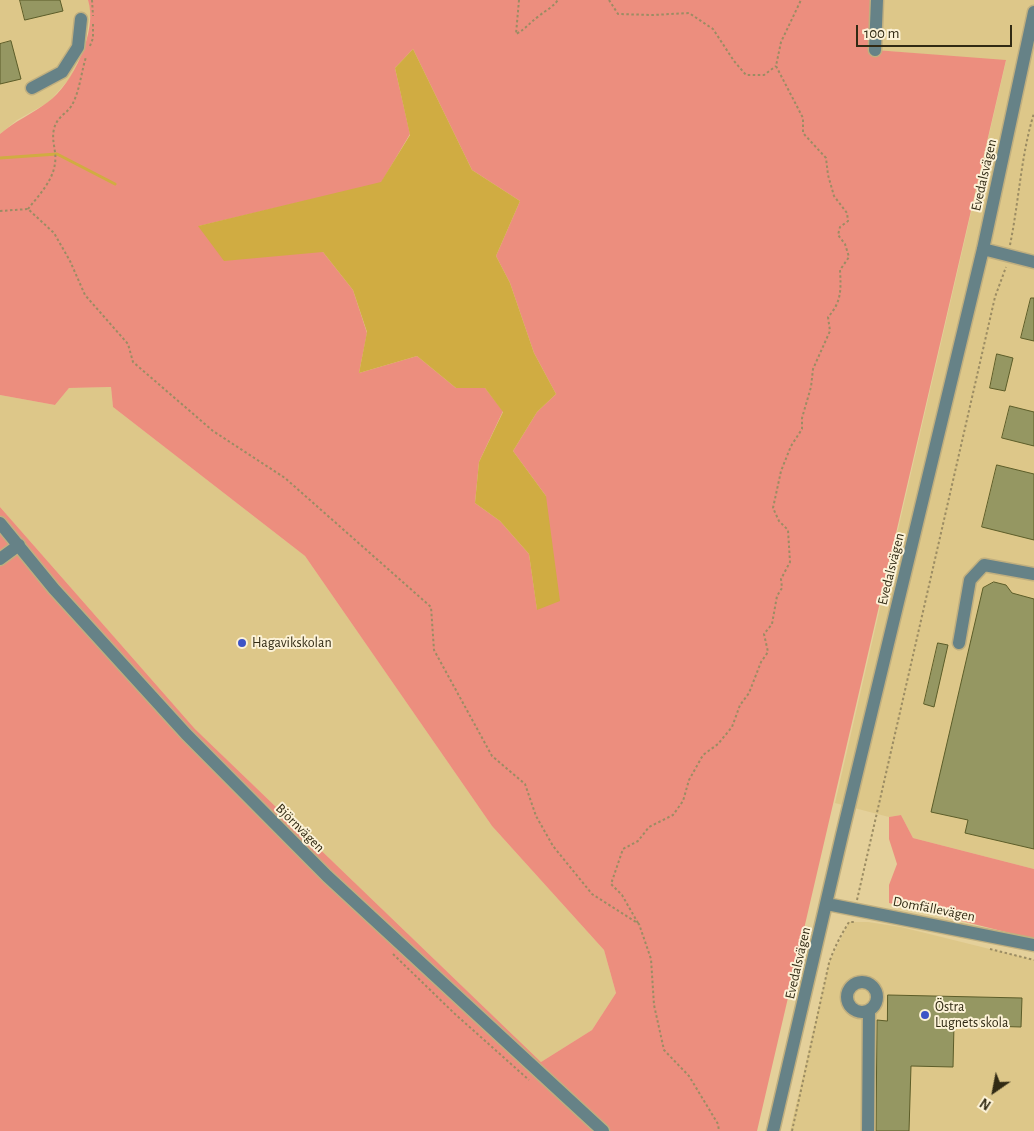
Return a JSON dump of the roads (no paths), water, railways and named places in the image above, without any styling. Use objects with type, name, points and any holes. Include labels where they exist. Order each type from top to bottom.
[{"type":"street","points":[[875,50],[877,0]]},
{"type":"street","name":"Evedalsvägen","points":[[774,1131],[983,249],[1034,12]]},
{"type":"street","points":[[32,88],[62,72],[78,47],[82,19]]},
{"type":"street","points":[[983,249],[1034,262]]},
{"type":"street","name":"Björnvägen","points":[[0,523],[54,588],[186,734],[313,862],[604,1131]]},
{"type":"street","points":[[0,559],[19,545]]},
{"type":"street","points":[[959,643],[970,580],[984,565],[1034,574]]},
{"type":"street","name":"Domfällevägen","points":[[827,904],[855,908],[1034,945]]},
{"type":"street","points":[[868,1131],[869,1010]]},
{"type":"waterway","points":[[0,158],[57,154],[115,184]]},
{"type":"place","name":"Hagavikskolan","points":[[242,643]]},
{"type":"place","name":"Östra Lugnets skola","points":[[925,1015]]}]
